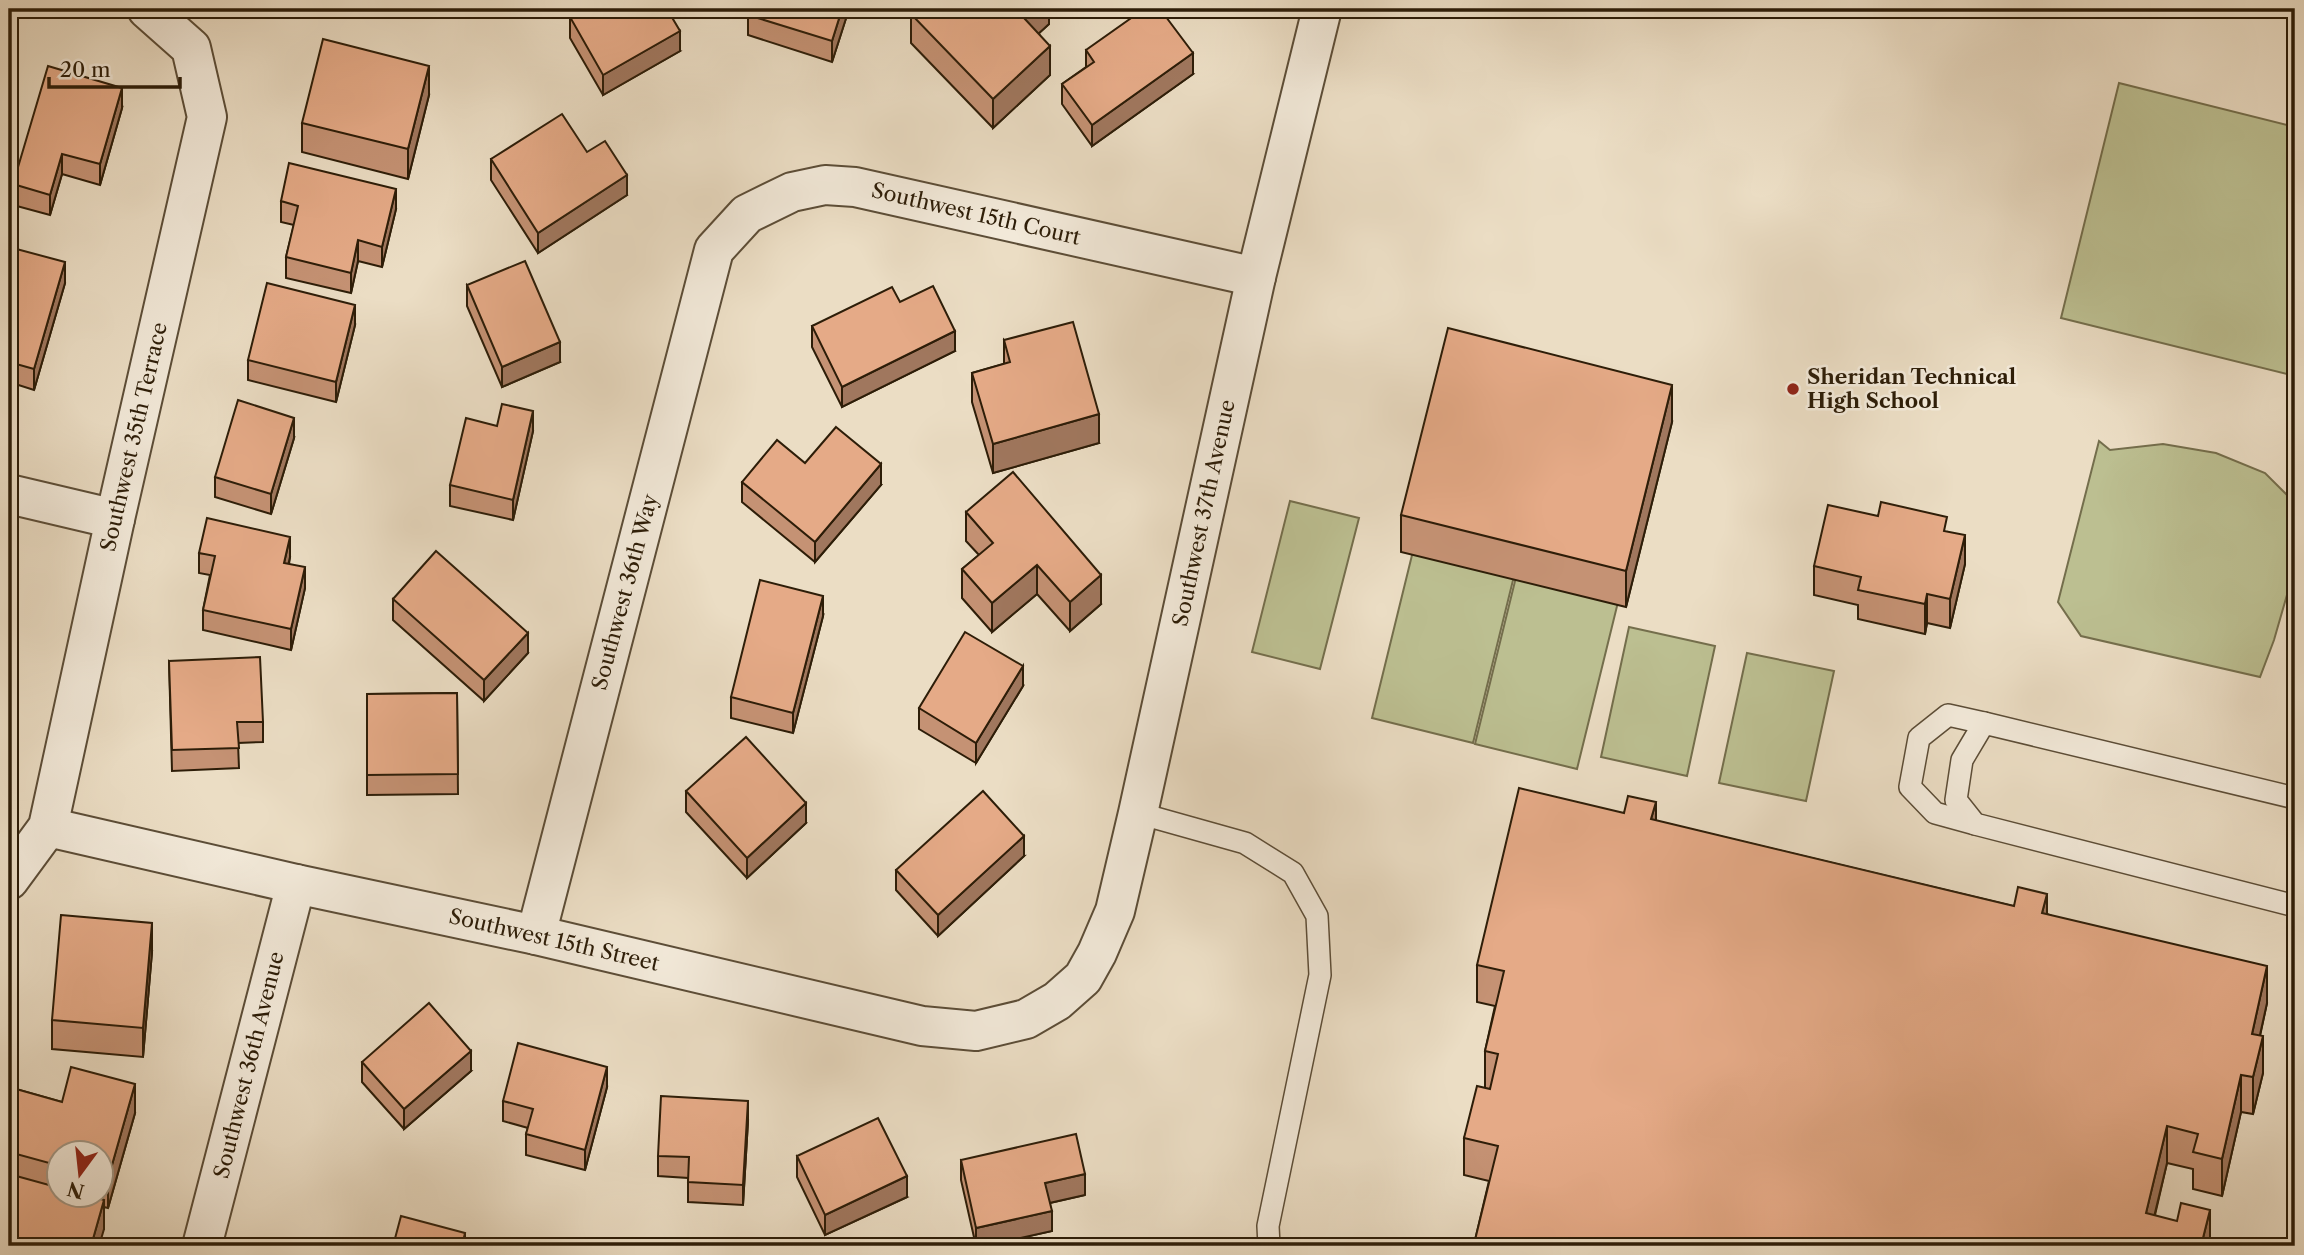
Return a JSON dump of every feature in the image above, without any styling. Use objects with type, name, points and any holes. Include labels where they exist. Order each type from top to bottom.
[{"type":"street","name":"Southwest 35th Terrace","points":[[48,827],[207,117],[191,48],[147,9]]},
{"type":"street","name":"Southwest 37th Avenue","points":[[1057,1001],[1083,978],[1115,911],[1256,277],[1322,9]]},
{"type":"street","name":"Southwest 15th Court","points":[[713,250],[747,214],[792,192],[825,186],[855,187],[1256,277]]},
{"type":"street","name":"Southwest 36th Way","points":[[536,935],[713,250]]},
{"type":"street","points":[[9,494],[115,519]]},
{"type":"street","points":[[9,880],[48,827]]},
{"type":"street","name":"Southwest 15th Street","points":[[48,827],[536,935],[922,1026],[976,1031],[1026,1019],[1057,1001]]},
{"type":"street","name":"Southwest 36th Avenue","points":[[202,1246],[296,884]]},
{"type":"lane","points":[[2295,798],[1948,715],[1919,738],[1910,787],[1935,813],[2295,906]]},
{"type":"lane","points":[[1975,824],[1956,800],[1962,760],[1984,723]]},
{"type":"lane","points":[[1138,813],[1245,843],[1293,873],[1317,916],[1320,975],[1268,1226],[1269,1246]]},
{"type":"green space","points":[[2119,83],[2295,127],[2295,376],[2061,318]]},
{"type":"green space","points":[[2099,441],[2110,450],[2163,444],[2216,453],[2265,473],[2289,497],[2293,534],[2289,588],[2260,677],[2081,636],[2058,602]]},
{"type":"green space","points":[[1290,501],[1359,518],[1320,669],[1252,652]]},
{"type":"green space","points":[[1414,547],[1515,572],[1473,743],[1372,718]]},
{"type":"green space","points":[[1517,573],[1619,598],[1577,769],[1475,744]]},
{"type":"green space","points":[[1629,627],[1715,646],[1687,776],[1601,757]]},
{"type":"green space","points":[[1747,653],[1834,671],[1806,801],[1719,783]]},
{"type":"building","points":[[586,9],[667,9],[680,31],[603,75],[570,17]]},
{"type":"building","points":[[750,9],[842,9],[832,41],[748,15]]},
{"type":"building","points":[[916,9],[1034,9],[1024,18],[1050,46],[993,99],[911,14]]},
{"type":"building","points":[[1144,9],[1160,9],[1193,53],[1092,125],[1062,84],[1094,62],[1086,50]]},
{"type":"building","points":[[323,39],[429,66],[408,149],[302,123]]},
{"type":"building","points":[[48,66],[122,88],[100,164],[62,154],[50,195],[13,184]]},
{"type":"building","points":[[562,114],[587,152],[605,141],[627,175],[538,233],[491,159]]},
{"type":"building","points":[[289,163],[396,189],[382,247],[358,240],[351,273],[286,257],[298,206],[281,201]]},
{"type":"building","points":[[9,247],[65,262],[34,369],[9,362]]},
{"type":"building","points":[[525,261],[560,342],[502,367],[467,285]]},
{"type":"building","points":[[267,283],[355,305],[336,382],[248,360]]},
{"type":"building","points":[[933,286],[955,331],[842,387],[812,326],[892,287],[900,302]]},
{"type":"building","points":[[1073,322],[1099,414],[993,444],[972,373],[1010,362],[1004,340]]},
{"type":"building","points":[[1448,328],[1672,385],[1626,571],[1401,515]]},
{"type":"building","points":[[238,400],[294,418],[271,494],[215,477]]},
{"type":"building","points":[[502,404],[533,411],[513,500],[450,485],[466,418],[497,426]]},
{"type":"building","points":[[836,427],[881,464],[815,542],[742,482],[777,440],[805,463]]},
{"type":"building","points":[[1013,472],[1101,575],[1070,602],[1037,565],[992,603],[962,569],[993,543],[966,512]]},
{"type":"building","points":[[1881,502],[1947,517],[1944,531],[1965,535],[1950,599],[1927,594],[1925,604],[1858,590],[1861,577],[1814,566],[1828,505],[1878,516]]},
{"type":"building","points":[[207,518],[290,537],[284,563],[305,567],[291,629],[203,610],[215,556],[199,553]]},
{"type":"building","points":[[436,551],[528,633],[484,680],[393,599]]},
{"type":"building","points":[[760,580],[823,596],[793,713],[731,697]]},
{"type":"building","points":[[965,632],[1023,666],[976,743],[919,708]]},
{"type":"building","points":[[260,657],[263,722],[237,722],[239,748],[172,750],[169,661]]},
{"type":"building","points":[[457,693],[458,774],[367,775],[367,694]]},
{"type":"building","points":[[746,737],[806,803],[747,858],[686,791]]},
{"type":"building","points":[[1519,788],[1624,813],[1628,796],[1656,802],[1651,819],[2014,906],[2018,887],[2047,894],[2042,913],[2267,966],[2252,1034],[2263,1036],[2253,1077],[2241,1075],[2222,1159],[2193,1152],[2198,1134],[2167,1126],[2146,1213],[2177,1221],[2181,1203],[2210,1210],[2201,1246],[1501,1246],[1475,1240],[1498,1146],[1464,1138],[1477,1086],[1490,1089],[1498,1054],[1485,1051],[1504,971],[1477,965]]},
{"type":"building","points":[[983,791],[1024,836],[938,915],[896,870]]},
{"type":"building","points":[[61,915],[152,923],[143,1028],[52,1020]]},
{"type":"building","points":[[429,1003],[471,1051],[404,1109],[362,1062]]},
{"type":"building","points":[[518,1043],[607,1067],[585,1150],[526,1134],[533,1109],[503,1101]]},
{"type":"building","points":[[71,1067],[135,1084],[116,1151],[116,1140],[46,1140],[46,1162],[9,1152],[9,1087],[62,1102]]},
{"type":"building","points":[[661,1096],[748,1101],[743,1185],[688,1182],[689,1157],[658,1156]]},
{"type":"building","points":[[878,1118],[907,1176],[825,1215],[797,1156]]},
{"type":"building","points":[[1076,1134],[1085,1174],[1045,1183],[1052,1211],[976,1228],[961,1160]]},
{"type":"building","points":[[9,1174],[46,1184],[46,1210],[101,1210],[91,1246],[9,1246]]},
{"type":"building","points":[[401,1216],[465,1233],[462,1246],[393,1246]]},
{"type":"building","points":[[301,1241],[320,1246],[299,1246]]},
{"type":"place","name":"Sheridan Technical High School","points":[[1793,389]]}]
